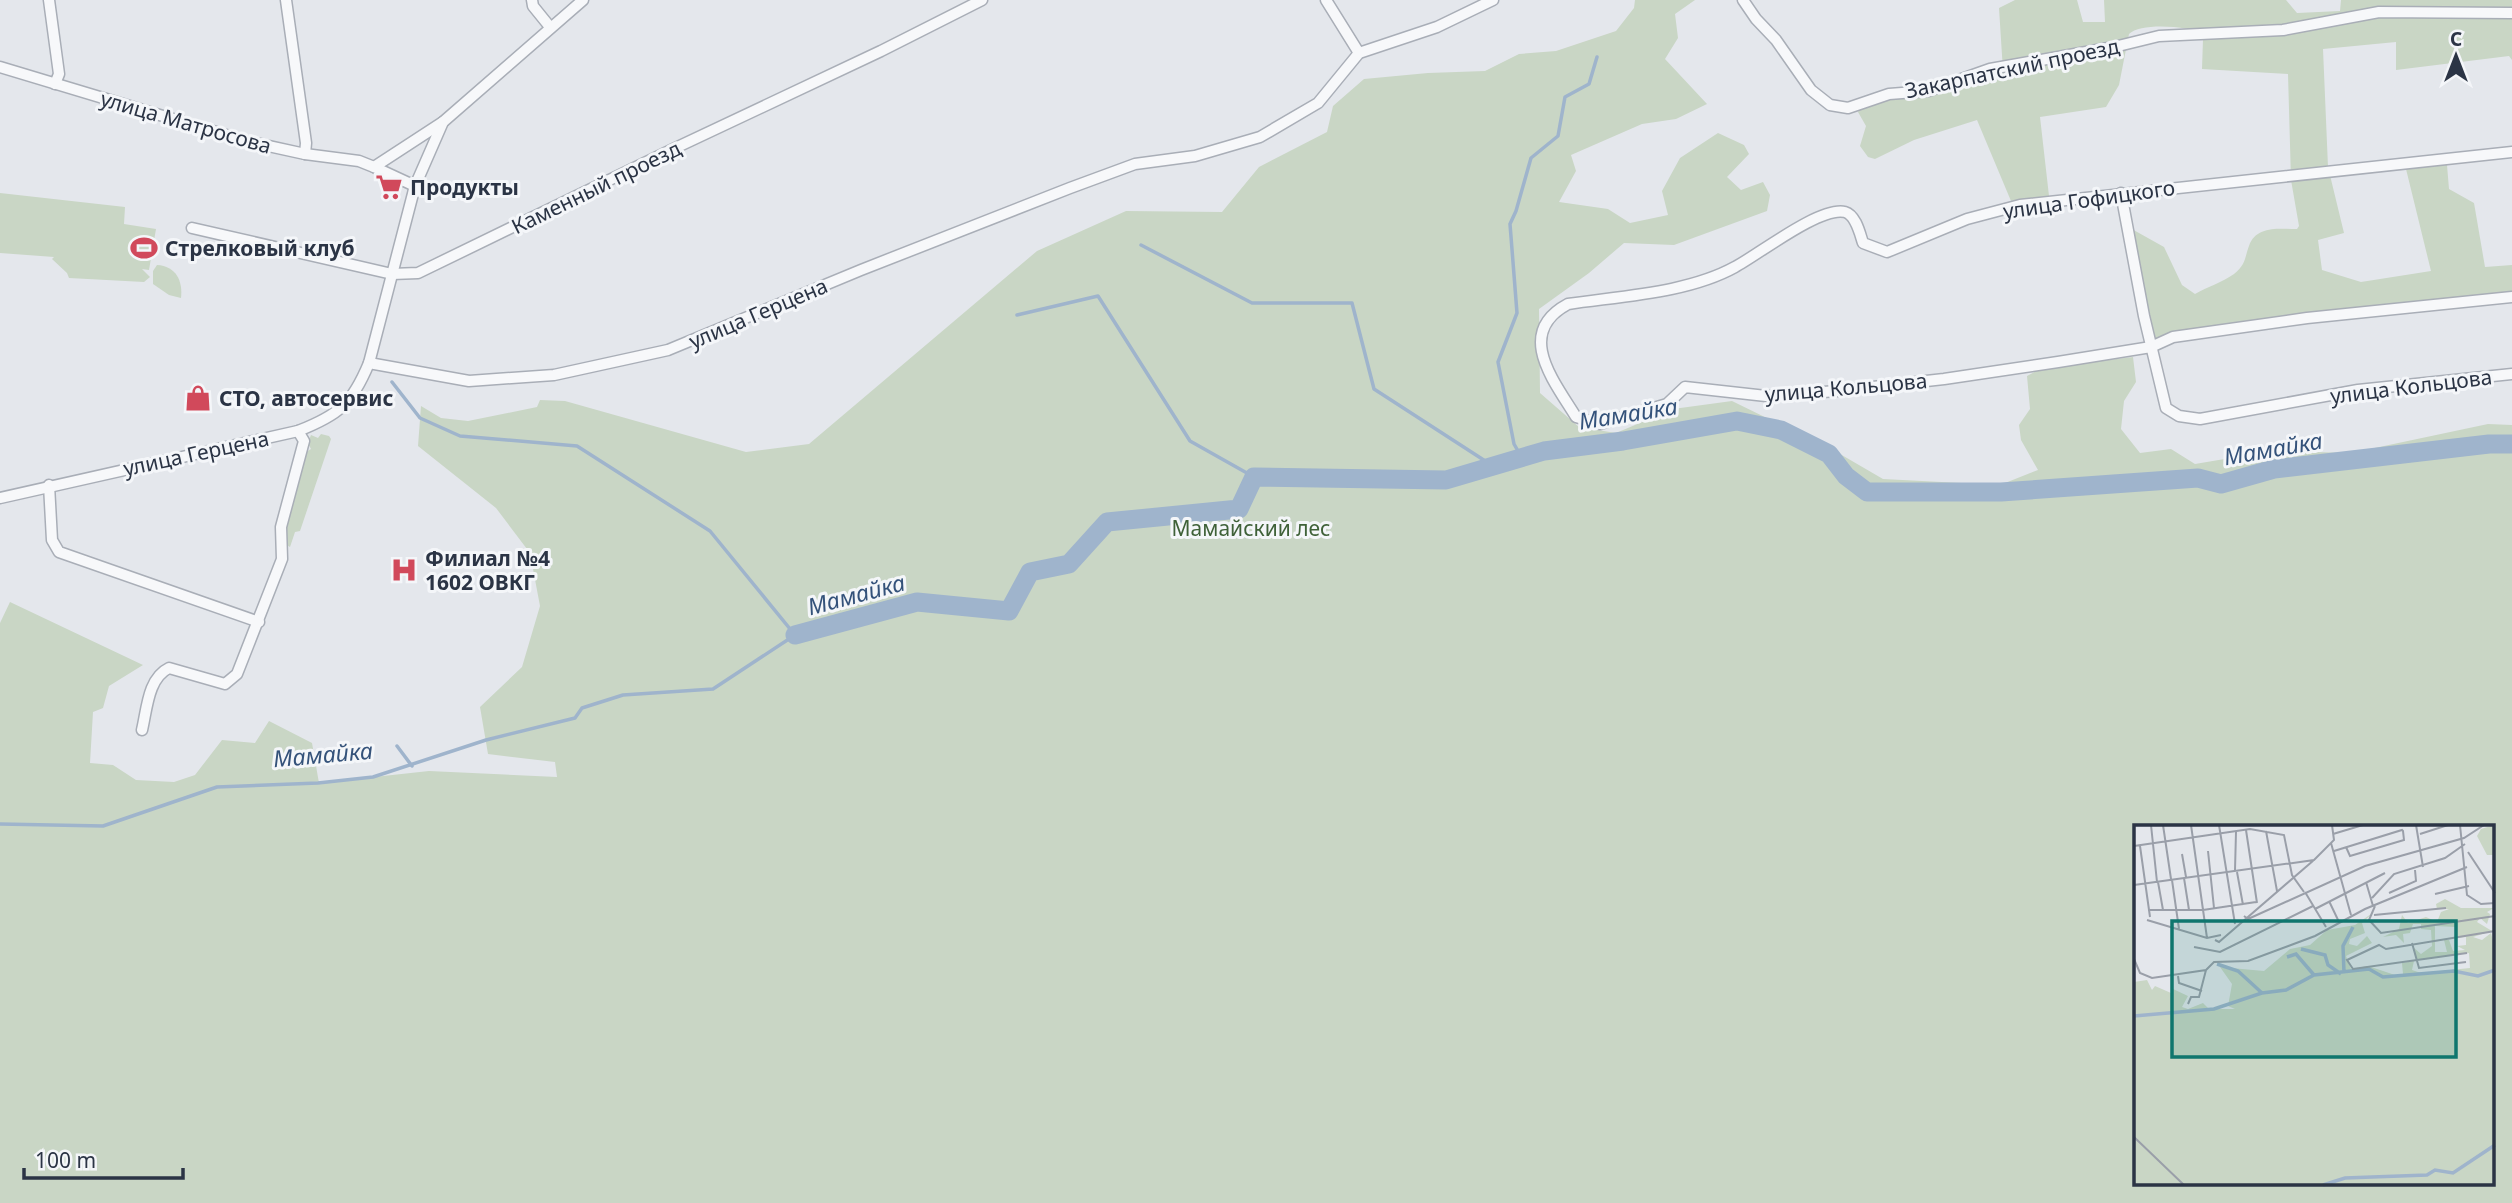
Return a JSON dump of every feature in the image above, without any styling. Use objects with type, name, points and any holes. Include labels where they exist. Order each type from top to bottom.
[{"type":"street","points":[[49,0],[59,74],[55,84]]},
{"type":"street","points":[[286,0],[306,143],[305,154]]},
{"type":"street","points":[[532,0],[533,6],[550,26]]},
{"type":"street","points":[[374,167],[443,122],[583,0]]},
{"type":"street","name":"Каменный проезд","points":[[192,228],[392,274],[418,273],[982,0]]},
{"type":"street","points":[[1326,0],[1359,53],[1437,27],[1474,4],[1493,0]]},
{"type":"street","name":"Закарпатский проезд","points":[[1743,0],[1776,40],[1811,90],[1830,105],[1848,108],[1889,94],[1928,91],[1990,69],[2114,47],[2159,36],[2283,30],[2379,12],[2512,13]]},
{"type":"street","name":"улица Герцена","points":[[0,498],[298,431],[327,420],[338,412],[358,387],[369,363],[469,381],[554,375],[668,350],[1070,187],[1135,164],[1195,156],[1260,137],[1318,103],[1359,53]]},
{"type":"street","name":"улица Матросова","points":[[0,67],[246,141],[359,162],[415,186]]},
{"type":"street","points":[[369,363],[415,186],[443,122]]},
{"type":"street","name":"улица Гофицкого","points":[[1548,318],[1568,304],[1691,285],[1734,268],[1793,230],[1832,213],[1844,212],[1852,216],[1863,243],[1887,252],[1967,219],[2020,205],[2512,152]]},
{"type":"street","name":"улица Кольцова","points":[[2121,193],[2151,347],[2166,408],[2179,416],[2200,419],[2358,390],[2512,374]]},
{"type":"street","name":"улица Кольцова","points":[[1548,318],[1542,329],[1542,361],[1576,417],[1600,425],[1667,404],[1685,387],[1766,396],[1825,392],[1944,379],[2151,347],[2173,337],[2308,318],[2512,297]]},
{"type":"street","points":[[142,730],[158,675],[169,668],[225,684],[237,674],[282,559],[282,527],[304,441],[298,431]]},
{"type":"street","points":[[50,485],[52,540],[59,552],[258,622]]},
{"type":"green space","name":"Мамайский лес","points":[[1635,0],[1695,0],[1675,14],[1678,38],[1665,59],[1707,104],[1676,119],[1642,124],[1571,155],[1576,171],[1559,202],[1608,209],[1630,223],[1668,215],[1662,191],[1680,158],[1718,133],[1744,145],[1749,154],[1727,177],[1741,190],[1763,182],[1770,195],[1767,211],[1674,245],[1624,243],[1589,273],[1539,309],[1540,393],[1579,427],[1616,433],[1673,409],[1732,401],[1840,454],[1883,479],[2000,485],[2038,470],[2021,440],[2019,425],[2030,409],[2027,376],[2042,368],[2133,357],[2136,382],[2124,401],[2121,429],[2140,453],[2171,449],[2195,464],[2272,451],[2351,453],[2488,424],[2512,425],[2512,1203],[0,1203],[0,623],[10,602],[143,665],[109,686],[103,708],[93,712],[90,763],[113,765],[136,780],[174,782],[195,775],[222,740],[255,743],[269,721],[312,743],[319,783],[429,771],[557,777],[555,762],[488,754],[480,707],[522,667],[540,606],[530,553],[496,508],[418,446],[421,406],[441,418],[468,421],[537,407],[540,400],[565,401],[746,452],[809,444],[1037,251],[1126,211],[1222,212],[1259,167],[1327,132],[1333,106],[1364,79],[1485,71],[1519,54],[1556,51],[1616,31],[1634,8]]},
{"type":"green space","points":[[2015,0],[2077,0],[2083,22],[2105,22],[2104,0],[2286,0],[2297,13],[2340,11],[2341,0],[2512,0],[2512,60],[2509,56],[2396,70],[2396,42],[2323,49],[2328,167],[2344,233],[2318,240],[2322,270],[2361,282],[2431,271],[2406,169],[2447,165],[2449,189],[2474,203],[2485,267],[2512,265],[2512,293],[2374,306],[2220,329],[2185,330],[2157,341],[2148,328],[2130,228],[2164,247],[2182,285],[2195,294],[2238,271],[2252,239],[2257,234],[2276,229],[2297,229],[2299,226],[2291,180],[2288,74],[2202,69],[2205,35],[2189,29],[2166,27],[2135,30],[2129,34],[2119,85],[2106,107],[2040,117],[2049,196],[2011,201],[1977,120],[1914,140],[1875,159],[1868,157],[1860,146],[1866,126],[1858,112],[1860,109],[1887,97],[1951,91],[2003,71],[1999,8]]},
{"type":"green space","points":[[0,193],[125,207],[124,224],[156,229],[149,270],[142,269],[150,277],[144,282],[69,278],[52,259],[54,257],[0,253]]},
{"type":"green space","points":[[157,265],[169,268],[177,276],[181,286],[181,298],[169,295],[153,284],[153,271]]},
{"type":"green space","points":[[321,434],[331,439],[300,531],[295,532],[290,547],[287,545],[285,529],[306,452],[311,449],[308,443],[311,435],[318,438]]},
{"type":"waterway","points":[[1522,458],[1514,444],[1498,362],[1517,313],[1510,224],[1531,158],[1558,136],[1565,97],[1589,84],[1597,57]]},
{"type":"waterway","points":[[1141,245],[1252,303],[1352,303],[1374,389],[1493,466]]},
{"type":"waterway","points":[[1017,315],[1098,296],[1190,441],[1254,477]]},
{"type":"waterway","name":"Мамайка","points":[[0,824],[103,826],[217,787],[318,783],[373,777],[486,740],[575,718],[582,708],[623,695],[713,689],[795,635],[710,531],[577,446],[460,436],[420,418],[392,382]]},
{"type":"waterway","name":"Мамайка","points":[[795,635],[917,602],[1009,611],[1030,572],[1069,564],[1107,522],[1239,509],[1254,477],[1446,480],[1544,451],[1623,441],[1737,421],[1781,430],[1829,454],[1846,476],[1867,492],[2001,492],[2198,478],[2221,484],[2274,469],[2489,444],[2512,444]]},
{"type":"waterway","points":[[397,746],[412,766]]},
{"type":"place","name":"Продукты","points":[[389,187]]},
{"type":"place","name":"Стрелковый клуб","points":[[144,248]]},
{"type":"place","name":"СТО, автосервис","points":[[198,398]]},
{"type":"place","name":"Филиал №4 1602 ОВКГ","points":[[404,570]]}]
